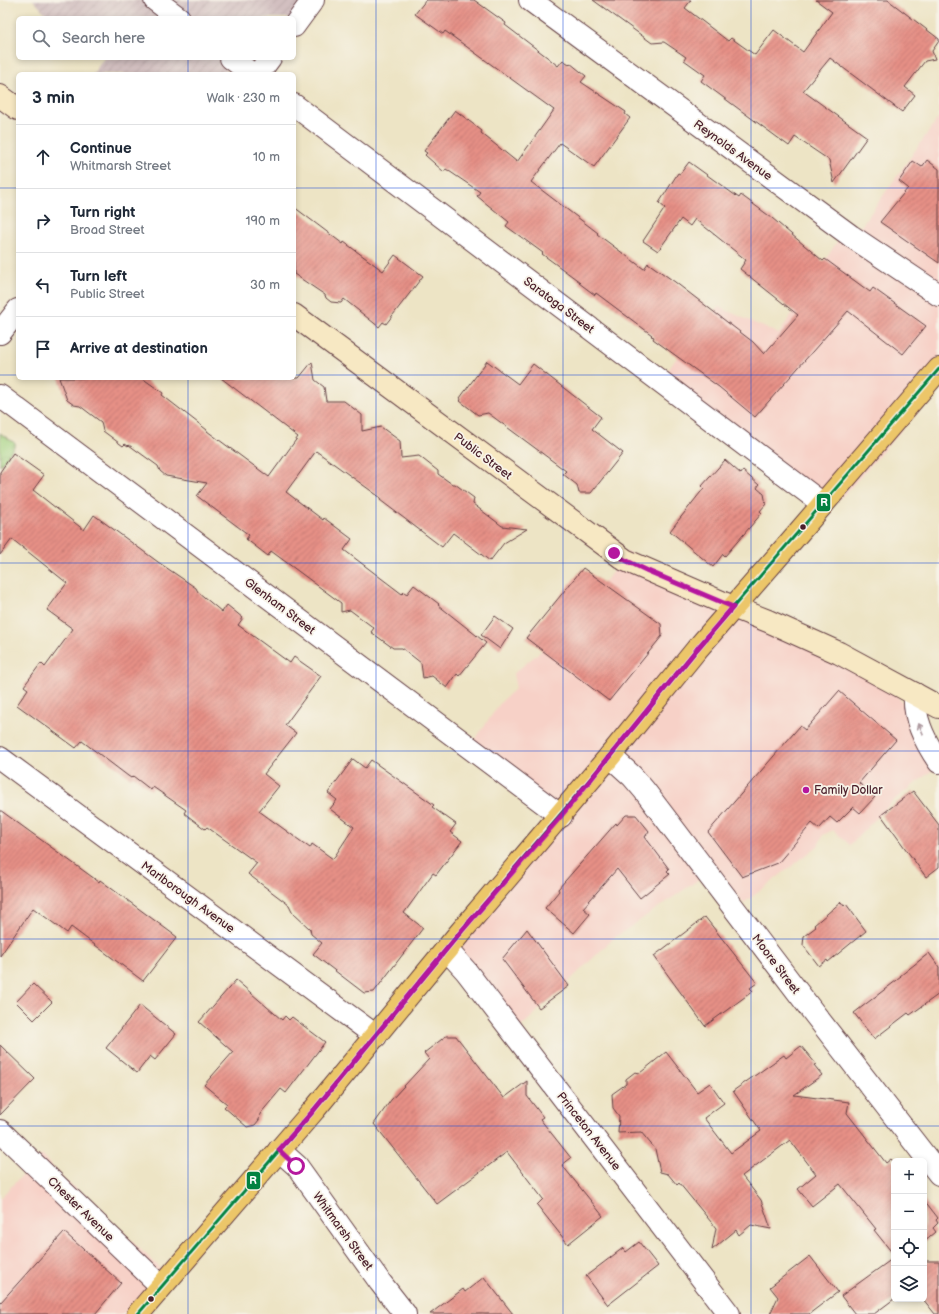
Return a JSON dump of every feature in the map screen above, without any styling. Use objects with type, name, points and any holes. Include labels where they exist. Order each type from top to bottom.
[{"type":"main road","points":[[0,96],[16,108]]},
{"type":"main road","name":"Public Street","points":[[296,316],[625,560],[839,653],[939,707]]},
{"type":"main road","points":[[138,1314],[314,1110],[561,816],[697,649],[939,369]]},
{"type":"street","points":[[155,0],[176,16]]},
{"type":"street","points":[[296,23],[313,0]]},
{"type":"street","name":"Reynolds Avenue","points":[[530,0],[851,236],[939,295]]},
{"type":"street","points":[[234,60],[249,72]]},
{"type":"street","points":[[260,72],[268,60]]},
{"type":"street","name":"Saratoga Street","points":[[296,107],[823,504]]},
{"type":"street","points":[[0,334],[16,313]]},
{"type":"street","name":"Glenham Street","points":[[0,396],[561,816]]},
{"type":"street","points":[[915,694],[915,711],[918,721],[926,740],[939,762]]},
{"type":"street","name":"Moore Street","points":[[610,756],[632,776],[644,790],[813,1012],[939,1174]]},
{"type":"street","name":"Marlborough Avenue","points":[[0,758],[376,1036]]},
{"type":"street","name":"Princeton Avenue","points":[[447,950],[466,971],[729,1314]]},
{"type":"street","name":"Chester Avenue","points":[[0,1131],[161,1286]]},
{"type":"street","name":"Whitmarsh Street","points":[[279,1150],[296,1166],[405,1314]]},
{"type":"shaded area","points":[[33,0],[310,0],[296,16],[48,16]]},
{"type":"shaded area","points":[[103,60],[242,60],[224,72],[94,72]]},
{"type":"shaded area","points":[[939,117],[939,388],[845,494],[833,504],[666,377],[667,372],[694,332],[696,325],[719,307],[779,334],[848,224],[852,227],[860,228]]},
{"type":"shaded area","points":[[627,552],[889,685],[939,750],[939,765],[893,801],[850,845],[833,830],[823,835],[818,846],[744,903],[714,869],[614,938],[520,1028],[455,955],[560,822],[468,749],[501,702],[516,688],[513,674],[574,624]]},
{"type":"shaded area","points":[[42,1155],[63,1180],[74,1187],[171,1278],[143,1314],[0,1314],[0,1198]]},
{"type":"green space","points":[[0,433],[16,444],[0,466]]},
{"type":"building","points":[[426,0],[474,0],[506,23],[505,25],[558,66],[563,60],[569,64],[570,63],[586,76],[581,82],[626,112],[625,114],[630,118],[594,167],[560,143],[531,182],[644,269],[648,263],[675,282],[753,342],[764,354],[798,315],[740,269],[746,260],[695,219],[690,226],[681,219],[658,251],[643,241],[665,208],[659,203],[678,173],[680,174],[689,162],[739,198],[741,195],[772,218],[823,261],[825,259],[870,292],[873,288],[926,326],[903,354],[848,311],[755,417],[719,387],[653,339],[654,337],[651,336],[652,335],[596,293],[595,295],[542,254],[543,253],[506,226],[509,222],[477,196],[480,192],[446,169],[444,172],[425,155],[427,153],[424,151],[455,110],[482,131],[481,133],[517,162],[554,110],[445,31],[443,34],[415,14]]},
{"type":"building","points":[[593,0],[691,0],[685,8],[728,41],[731,38],[755,55],[774,30],[803,52],[832,12],[816,0],[888,0],[939,39],[939,41],[932,51],[935,59],[925,61],[905,87],[915,95],[902,112],[830,58],[803,91],[867,137],[834,183],[829,160],[795,137],[789,146],[701,81],[705,75],[684,60],[686,57],[664,42],[652,43]]},
{"type":"building","points":[[927,160],[939,169],[939,263],[880,222],[908,188],[899,181],[913,161],[922,167]]},
{"type":"building","points":[[296,209],[343,244],[344,242],[383,271],[395,255],[423,276],[386,324],[383,322],[379,327],[344,299],[341,303],[331,302],[325,295],[296,275]]},
{"type":"building","points":[[487,361],[518,384],[533,364],[601,417],[592,429],[623,453],[591,493],[579,493],[577,485],[563,474],[566,471],[488,413],[478,415],[460,401],[460,398]]},
{"type":"building","points":[[312,362],[315,380],[324,387],[326,401],[344,401],[362,415],[362,431],[381,427],[400,441],[401,458],[419,456],[438,471],[438,474],[474,498],[473,504],[502,526],[527,529],[504,543],[490,561],[453,533],[442,547],[380,500],[381,498],[316,451],[286,492],[323,520],[324,518],[352,539],[344,550],[402,594],[404,592],[407,594],[414,585],[486,643],[459,676],[457,674],[447,688],[432,676],[423,678],[421,663],[402,648],[393,648],[371,632],[374,628],[350,610],[341,612],[341,603],[271,551],[268,556],[246,539],[249,535],[197,496],[207,483],[166,476],[160,471],[158,466],[129,445],[128,446],[125,444],[123,446],[103,431],[101,422],[80,406],[74,405],[67,400],[60,380],[145,380],[163,393],[162,395],[207,431],[269,477],[298,437],[224,380],[296,380],[296,378],[299,378]]},
{"type":"building","points":[[13,453],[44,475],[33,490],[84,530],[94,515],[196,588],[198,592],[222,612],[227,605],[243,618],[238,625],[290,663],[294,657],[321,676],[285,725],[296,733],[264,774],[279,786],[259,811],[310,848],[312,844],[333,859],[354,827],[330,809],[337,800],[328,793],[353,759],[365,768],[371,760],[434,805],[432,807],[456,824],[450,832],[462,841],[436,875],[433,873],[404,913],[423,928],[374,992],[364,993],[313,954],[322,943],[311,934],[310,929],[293,913],[289,905],[248,874],[257,863],[207,827],[205,829],[184,813],[186,810],[153,787],[151,790],[133,776],[131,778],[82,741],[76,748],[17,705],[28,689],[24,686],[41,663],[45,667],[73,629],[47,610],[67,583],[12,539],[0,555],[0,472]]},
{"type":"building","points":[[725,460],[741,474],[743,471],[759,485],[757,488],[764,494],[766,504],[760,511],[762,513],[725,556],[723,554],[713,567],[670,531],[704,488],[702,486]]},
{"type":"building","points":[[583,568],[661,624],[662,636],[609,701],[526,638]]},
{"type":"building","points":[[495,616],[513,629],[500,649],[481,635]]},
{"type":"building","name":"Family Dollar","points":[[839,691],[896,740],[859,783],[875,797],[860,813],[853,807],[837,823],[830,817],[819,829],[812,823],[778,863],[742,877],[708,832],[800,726],[805,730]]},
{"type":"building","points":[[913,791],[939,825],[939,867],[926,877],[881,815]]},
{"type":"building","points":[[0,810],[99,882],[100,880],[177,937],[143,981],[71,927],[67,933],[33,908],[0,956]]},
{"type":"building","points":[[626,815],[636,815],[649,831],[645,837],[669,869],[667,871],[670,874],[640,898],[617,869],[583,908],[590,914],[574,933],[545,908],[559,891],[558,889],[616,823],[617,825]]},
{"type":"building","points":[[841,902],[844,906],[846,904],[866,931],[828,962],[827,960],[819,966],[803,945],[804,936],[816,927],[814,925]]},
{"type":"building","points":[[705,917],[757,983],[750,988],[753,991],[705,1026],[654,956]]},
{"type":"building","points":[[527,929],[569,986],[539,1008],[502,959]]},
{"type":"building","points":[[929,953],[939,967],[939,994],[910,1015],[908,1013],[874,1039],[854,1013],[901,977],[900,976]]},
{"type":"building","points":[[236,980],[282,1020],[285,1016],[289,1020],[292,1017],[325,1042],[286,1093],[281,1089],[260,1114],[259,1120],[255,1125],[247,1127],[224,1107],[227,1104],[204,1085],[233,1052],[199,1022]]},
{"type":"building","points":[[33,984],[52,1002],[34,1020],[16,1002]]},
{"type":"building","points":[[140,1005],[176,1034],[155,1060],[150,1056],[137,1073],[106,1048]]},
{"type":"building","points":[[446,1036],[456,1036],[504,1098],[527,1081],[527,1096],[543,1117],[540,1119],[571,1158],[562,1165],[603,1216],[568,1244],[537,1205],[543,1199],[507,1152],[437,1204],[374,1124],[391,1100],[429,1059],[424,1053]]},
{"type":"building","points":[[0,1045],[35,1079],[0,1115]]},
{"type":"building","points":[[801,1046],[816,1064],[814,1065],[822,1075],[794,1095],[849,1102],[847,1113],[886,1163],[891,1159],[891,1251],[874,1230],[876,1229],[840,1184],[812,1206],[798,1189],[816,1174],[790,1140],[742,1176],[761,1200],[771,1229],[751,1225],[739,1235],[736,1230],[712,1250],[716,1228],[679,1183],[677,1185],[668,1174],[660,1172],[655,1149],[641,1132],[618,1133],[619,1116],[613,1108],[612,1094],[626,1084],[626,1079],[635,1072],[640,1073],[666,1052],[697,1092],[710,1083],[724,1103],[704,1118],[731,1153],[761,1131],[733,1091],[784,1055],[786,1058]]},
{"type":"building","points":[[927,1204],[938,1218],[936,1220],[938,1223],[933,1228],[936,1232],[927,1240]]},
{"type":"building","points":[[64,1232],[121,1283],[95,1314],[0,1314],[0,1303]]},
{"type":"building","points":[[639,1242],[658,1266],[608,1305],[586,1276],[623,1248],[626,1252]]},
{"type":"building","points":[[810,1256],[838,1292],[809,1314],[770,1314],[778,1297],[770,1287]]},
{"type":"building","points":[[891,1260],[891,1301],[874,1314],[855,1314],[841,1296]]},
{"type":"building","points":[[927,1261],[939,1261],[939,1314],[935,1314],[925,1302],[927,1302]]},
{"type":"building","points":[[484,1277],[513,1314],[430,1314],[463,1289],[465,1292]]},
{"type":"transit line","name":"R","points":[[138,1314],[314,1110],[459,934],[610,756],[697,649],[939,369]]},
{"type":"place","name":"Family Dollar","points":[[806,790]]},
{"type":"route","points":[[296,1166],[279,1150],[314,1110],[459,934],[561,816],[733,607],[648,571],[614,553]]}]
